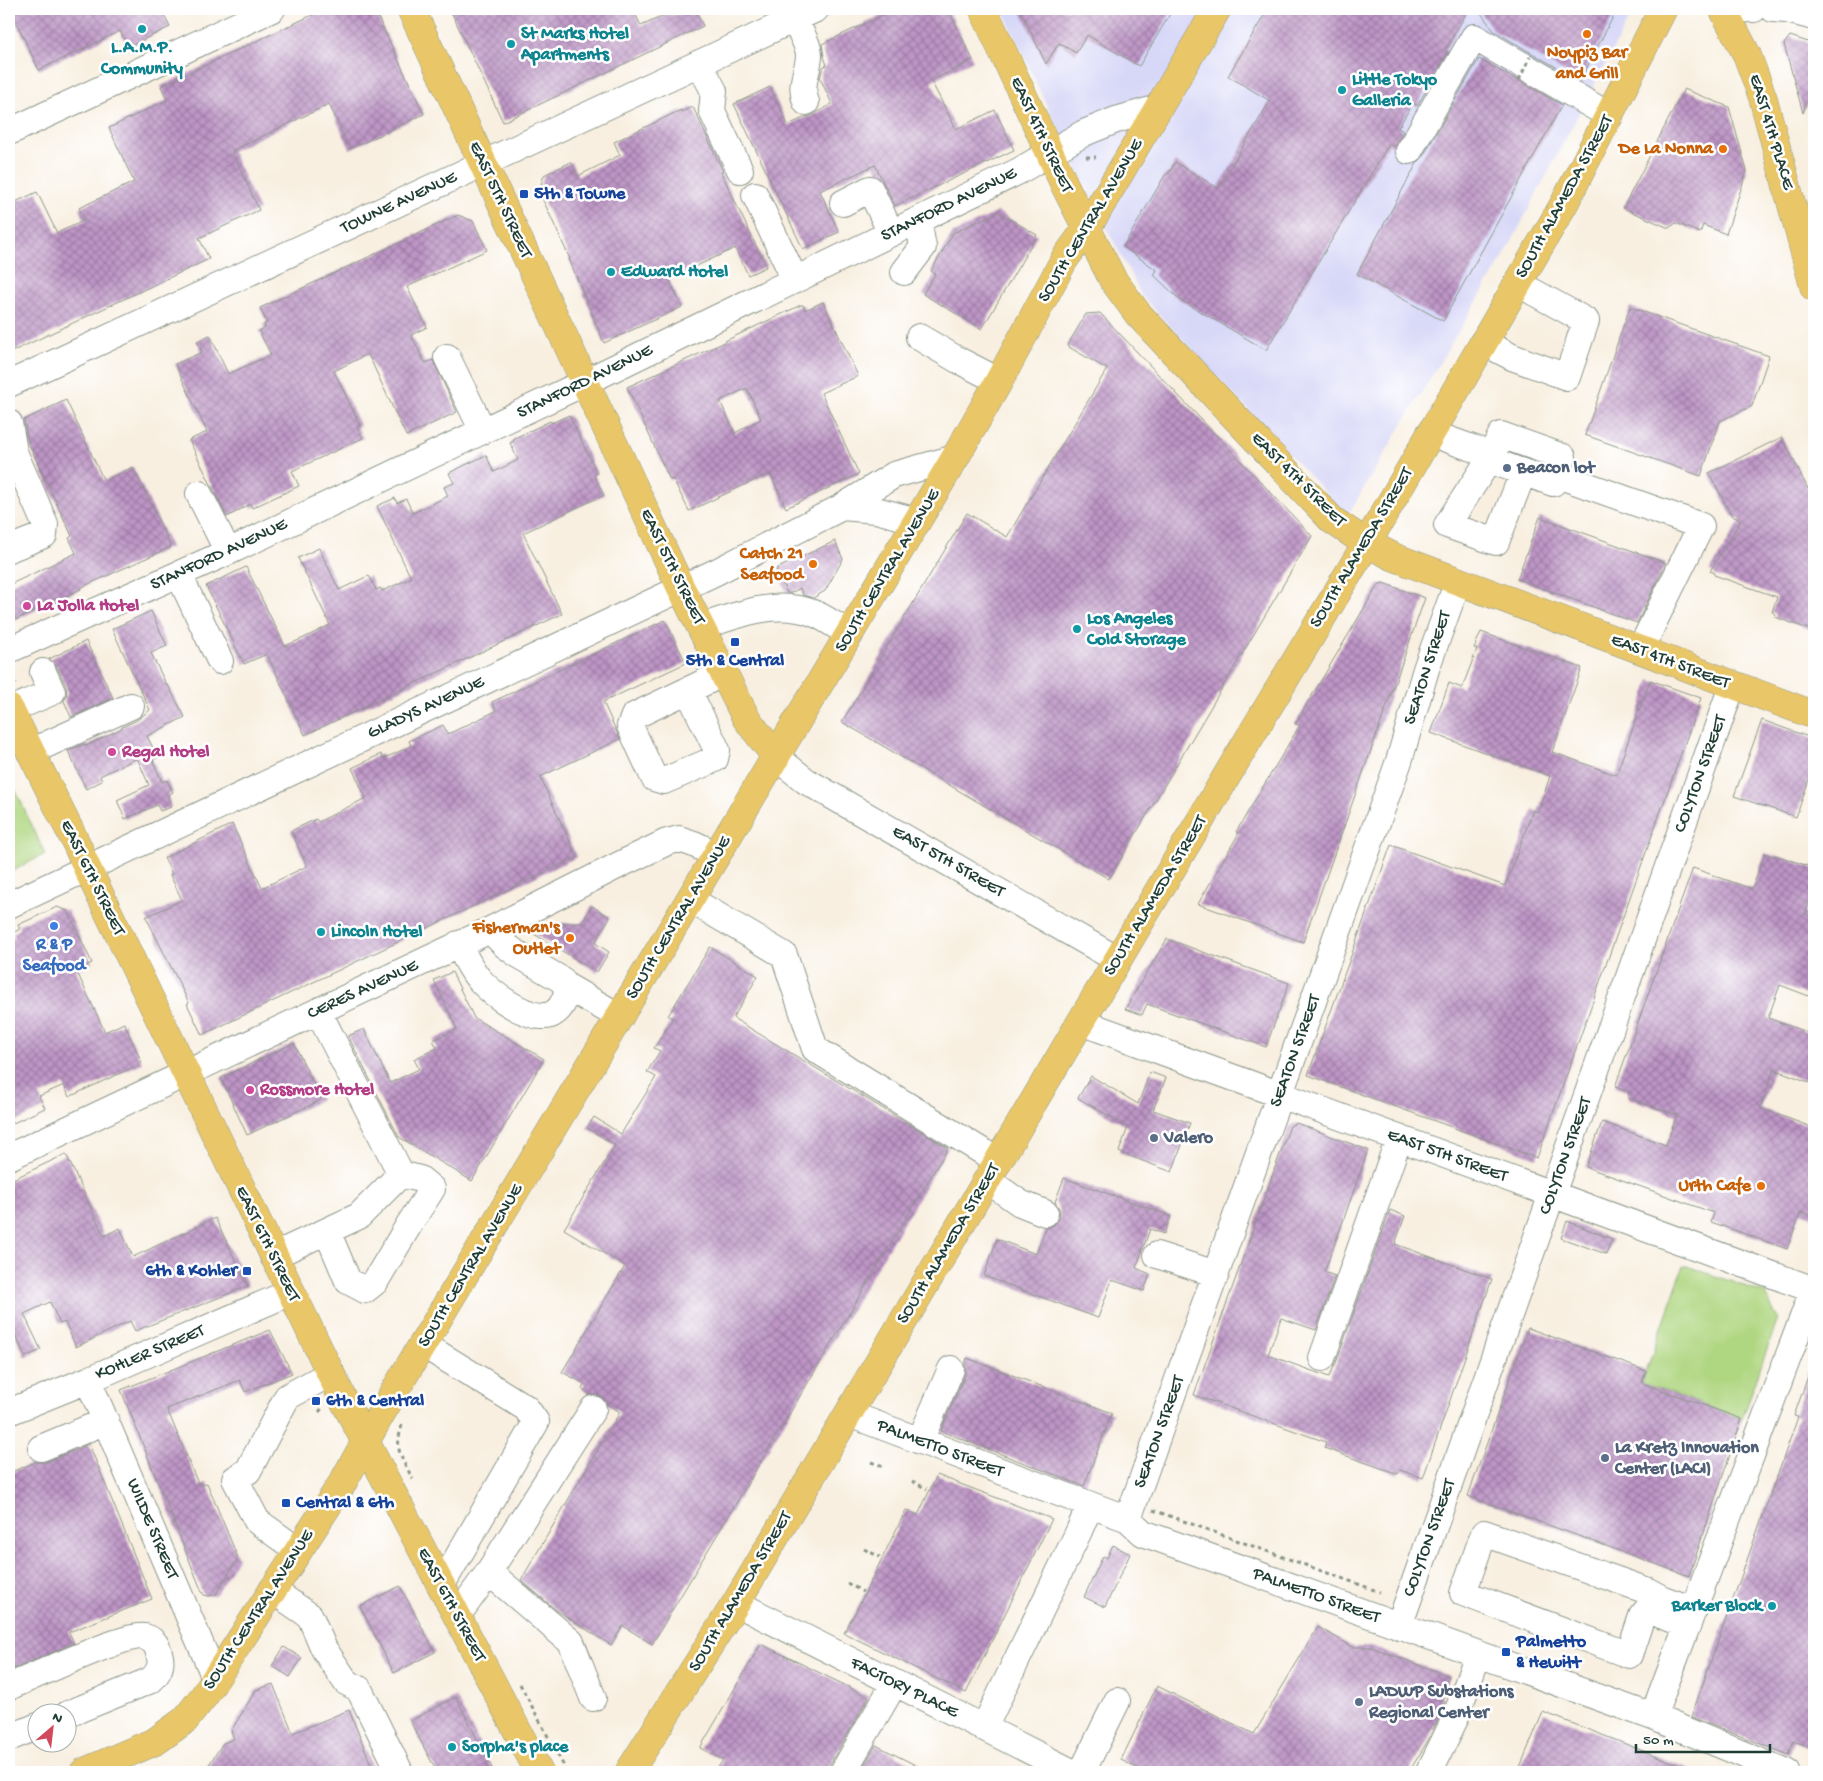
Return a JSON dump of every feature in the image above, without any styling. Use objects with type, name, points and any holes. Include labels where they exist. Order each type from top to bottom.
[{"type":"main road","name":"EAST 5TH STREET","points":[[412,9],[681,588],[746,718],[776,757]]},
{"type":"main road","name":"EAST 4TH STREET","points":[[983,9],[1066,188],[1113,280],[1138,314],[1332,520],[1366,543],[1394,557],[1732,686],[1814,715]]},
{"type":"main road","name":"SOUTH CENTRAL AVENUE","points":[[84,1772],[156,1741],[174,1729],[194,1710],[343,1482],[850,635],[999,381],[1064,260],[1087,228],[1217,9]]},
{"type":"main road","name":"SOUTH ALAMEDA STREET","points":[[629,1772],[736,1604],[1518,284],[1564,204],[1663,9]]},
{"type":"main road","name":"EAST 4TH PLACE","points":[[1723,10],[1747,55],[1763,98],[1814,287]]},
{"type":"main road","name":"EAST 6TH STREET","points":[[9,709],[77,845],[273,1256],[331,1373],[539,1772]]},
{"type":"street","points":[[1723,10],[1754,9]]},
{"type":"street","points":[[1773,9],[1786,10],[1814,17]]},
{"type":"street","points":[[9,132],[268,10]]},
{"type":"street","name":"TOWNE AVENUE","points":[[9,384],[805,14]]},
{"type":"street","points":[[805,14],[809,55],[802,93],[806,102]]},
{"type":"street","points":[[1409,151],[1474,37],[1610,116]]},
{"type":"street","points":[[699,63],[714,91],[712,112],[740,170]]},
{"type":"street","name":"STANFORD AVENUE","points":[[9,650],[179,575],[585,382],[1019,171],[1084,133],[1116,120],[1158,108]]},
{"type":"street","points":[[843,202],[870,190],[892,233]]},
{"type":"street","points":[[754,195],[795,280]]},
{"type":"street","points":[[904,272],[923,247],[918,220]]},
{"type":"street","points":[[1483,342],[1512,357],[1567,377],[1586,321],[1518,284]]},
{"type":"street","points":[[919,337],[999,381]]},
{"type":"street","points":[[447,357],[483,431]]},
{"type":"street","points":[[9,423],[12,453],[45,524],[44,535],[9,549]]},
{"type":"street","points":[[1523,473],[1496,542],[1448,525],[1490,460],[1501,436],[1566,468],[1701,526],[1640,650]]},
{"type":"street","points":[[1426,439],[1486,453],[1490,460],[1553,483],[1566,468]]},
{"type":"street","name":"GLADYS AVENUE","points":[[9,905],[681,588],[842,507],[894,475],[955,458]]},
{"type":"street","points":[[199,494],[228,552]]},
{"type":"street","points":[[842,507],[876,510],[917,521]]},
{"type":"street","points":[[179,575],[220,662]]},
{"type":"street","name":"SEATON STREET","points":[[1128,1520],[1399,761],[1426,669],[1458,581]]},
{"type":"street","points":[[700,627],[757,609],[781,606],[813,613],[850,635]]},
{"type":"street","points":[[688,690],[724,673]]},
{"type":"street","name":"COLYTON STREET","points":[[1399,1626],[1732,686]]},
{"type":"street","points":[[9,709],[52,692]]},
{"type":"street","points":[[30,752],[131,706]]},
{"type":"street","name":"EAST 5TH STREET","points":[[776,757],[806,781],[1118,960]]},
{"type":"street","name":"CERES AVENUE","points":[[9,1156],[490,930],[667,842],[679,840],[694,844],[717,855]]},
{"type":"street","points":[[690,900],[784,955],[814,1049],[993,1170],[1020,1203],[1045,1213]]},
{"type":"street","points":[[490,930],[505,945],[562,980],[566,986],[620,1017]]},
{"type":"street","points":[[458,944],[478,977],[494,992],[516,1008],[529,1014],[542,1016],[553,1014],[561,1005],[566,994],[566,986]]},
{"type":"street","points":[[318,1011],[401,1174],[420,1180],[432,1189],[375,1282],[366,1290],[348,1281],[327,1231]]},
{"type":"street","name":"EAST 5TH STREET","points":[[1081,1022],[1814,1289]]},
{"type":"street","points":[[1322,1358],[1400,1138]]},
{"type":"street","points":[[273,1256],[360,1216],[401,1174]]},
{"type":"street","points":[[1157,1255],[1216,1274]]},
{"type":"street","points":[[1654,1718],[1814,1289]]},
{"type":"street","name":"KOHLER STREET","points":[[9,1412],[291,1292]]},
{"type":"street","points":[[424,1345],[526,1408],[536,1422],[441,1586]]},
{"type":"street","points":[[920,1441],[951,1370]]},
{"type":"street","points":[[297,1550],[257,1522],[235,1479],[248,1471],[287,1397],[331,1373]]},
{"type":"street","name":"WILDE STREET","points":[[88,1380],[216,1678]]},
{"type":"street","points":[[457,1616],[488,1572],[593,1409]]},
{"type":"street","name":"PALMETTO STREET","points":[[849,1414],[1128,1520],[1144,1533],[1654,1718],[1786,1772]]},
{"type":"street","points":[[41,1448],[106,1421]]},
{"type":"street","points":[[984,1728],[1090,1505]]},
{"type":"street","points":[[1484,1534],[1648,1591],[1691,1618],[1647,1610],[1642,1616],[1629,1656],[1463,1593],[1484,1534]]},
{"type":"street","points":[[488,1572],[571,1642],[593,1698]]},
{"type":"street","points":[[272,1590],[310,1616],[324,1650],[346,1682],[360,1689],[400,1772]]},
{"type":"street","name":"FACTORY PLACE","points":[[736,1604],[1072,1772]]},
{"type":"street","points":[[9,1687],[122,1640],[143,1636],[153,1641],[158,1648],[161,1662],[158,1673],[151,1680],[78,1710]]},
{"type":"street","points":[[1429,1772],[1455,1718],[1478,1654]]},
{"type":"street","points":[[842,1772],[894,1684]]},
{"type":"street","points":[[1082,1772],[1117,1701]]},
{"type":"street","points":[[9,1738],[28,1730]]},
{"type":"path","points":[[1519,80],[1530,57]]},
{"type":"path","points":[[405,1419],[400,1430],[397,1445],[416,1486]]},
{"type":"path","points":[[871,1462],[883,1466]]},
{"type":"path","points":[[912,1481],[927,1489]]},
{"type":"path","points":[[1151,1506],[1154,1511],[1380,1592]]},
{"type":"path","points":[[864,1549],[880,1557]]},
{"type":"path","points":[[846,1584],[862,1592]]},
{"type":"path","points":[[518,1679],[567,1772]]},
{"type":"shaded area","points":[[1002,9],[1634,9],[1503,258],[1347,516],[1142,296],[1079,175]]},
{"type":"green space","points":[[9,776],[45,854],[9,873]]},
{"type":"green space","points":[[1684,1265],[1764,1293],[1778,1319],[1742,1419],[1642,1383]]},
{"type":"building","points":[[10,9],[161,9],[170,27],[128,47],[120,31],[39,70]]},
{"type":"building","points":[[325,9],[374,9],[424,114],[350,149],[329,104],[232,151],[259,210],[199,238],[209,259],[9,353],[9,205],[37,192],[57,233],[85,220],[79,208],[134,182],[109,128],[167,100],[161,86]]},
{"type":"building","points":[[450,9],[633,9],[641,26],[670,13],[672,16],[689,9],[695,9],[703,26],[503,122]]},
{"type":"building","points":[[896,9],[948,9],[973,60],[931,81],[956,129],[995,110],[1014,150],[895,206],[875,165],[847,178],[820,191],[839,232],[803,249],[734,104],[770,87],[788,125],[811,116],[832,104],[820,78],[823,67],[827,65],[822,44]]},
{"type":"building","points":[[1020,9],[1173,9],[1139,66],[1087,35],[1076,53],[1059,43],[1046,64]]},
{"type":"building","points":[[1268,9],[1469,9],[1445,50],[1448,52],[1417,106],[1413,103],[1398,128],[1403,131],[1394,147],[1389,144],[1266,350],[1179,299],[1154,275],[1157,270],[1123,247],[1165,175],[1169,173],[1175,162],[1218,188],[1270,101],[1228,76]]},
{"type":"building","points":[[1478,9],[1617,9],[1580,81],[1494,31]]},
{"type":"building","points":[[1790,36],[1814,44],[1814,80],[1803,113],[1784,44]]},
{"type":"building","points":[[1479,59],[1562,105],[1443,321],[1357,274],[1417,163],[1422,158]]},
{"type":"building","points":[[1684,89],[1729,107],[1747,171],[1726,234],[1703,225],[1700,233],[1676,223],[1669,228],[1623,208]]},
{"type":"building","points":[[693,107],[723,171],[721,172],[766,267],[748,275],[735,248],[669,279],[682,307],[604,343],[570,259],[539,191],[544,175],[571,162],[578,176],[620,155],[614,142],[681,110],[681,112]]},
{"type":"building","points":[[998,212],[1037,235],[982,329],[923,294],[935,274],[931,271],[953,233]]},
{"type":"building","points":[[458,215],[473,221],[487,250],[407,287],[427,327],[411,335],[425,363],[433,360],[457,412],[406,436],[368,354],[334,371],[360,425],[357,427],[363,438],[292,471],[299,486],[252,508],[250,504],[227,517],[189,440],[207,432],[175,364],[202,352],[197,341],[210,335],[228,374],[271,355],[259,331],[265,328],[264,324],[267,323],[260,308]]},
{"type":"building","points":[[823,302],[858,376],[821,393],[859,474],[786,508],[770,473],[689,511],[673,479],[670,480],[627,387],[801,305],[803,305],[805,310]],"holes":[[[747,388],[761,419],[735,433],[720,401]]]},
{"type":"building","points":[[1630,307],[1769,356],[1752,406],[1720,421],[1701,476],[1585,435]]},
{"type":"building","name":"Los Angeles Cold Storage","points":[[1100,313],[1312,536],[1109,879],[842,722],[967,513],[1007,537],[1107,369],[1067,346],[1086,314]]},
{"type":"building","points":[[66,400],[104,481],[133,467],[171,547],[80,588],[9,623],[9,585],[76,553],[69,538],[72,536],[28,442],[24,420]]},
{"type":"building","points":[[569,415],[597,473],[594,475],[604,495],[523,533],[562,614],[305,735],[267,654],[244,664],[206,586],[246,567],[285,646],[304,638],[330,625],[298,558],[319,548],[339,590],[368,576],[376,590],[380,588],[382,591],[411,578],[377,506],[395,498],[397,503],[406,499],[413,513],[448,496],[444,487],[454,483],[449,473],[486,455],[494,472],[518,460],[510,443],[514,441],[513,439],[550,421],[552,423]]},
{"type":"building","points":[[1782,437],[1808,489],[1814,486],[1814,631],[1775,617],[1776,614],[1772,612],[1777,597],[1714,575],[1715,573],[1710,571],[1741,520],[1732,516],[1709,473]]},
{"type":"building","points":[[1540,517],[1666,563],[1637,623],[1517,579]]},
{"type":"building","name":"Catch 21 Seafood","points":[[835,541],[843,559],[825,591],[813,598],[803,595],[800,588],[787,593],[776,569]]},
{"type":"building","points":[[1383,583],[1425,598],[1303,942],[1198,904],[1239,833],[1236,832],[1300,725],[1295,724],[1378,585]]},
{"type":"building","points":[[151,611],[167,646],[151,653],[185,717],[147,736],[157,756],[152,758],[162,782],[167,780],[173,792],[168,795],[171,807],[160,811],[157,805],[125,819],[117,800],[149,785],[137,758],[100,776],[102,781],[86,789],[68,751],[85,744],[86,746],[122,728],[150,710],[112,629]]},
{"type":"building","points":[[665,620],[686,663],[603,702],[620,739],[540,777],[577,857],[202,1035],[187,1004],[189,1003],[146,917],[182,900],[164,858],[232,824],[262,888],[307,866],[291,831],[316,819],[318,822],[366,798],[352,768],[381,754],[383,759],[411,746],[409,741],[443,725],[448,734],[496,711],[492,702]]},
{"type":"building","points":[[1481,632],[1582,668],[1552,752],[1616,775],[1650,680],[1701,698],[1537,1158],[1308,1075],[1391,845],[1505,886],[1533,810],[1538,812],[1550,776],[1431,733],[1449,683],[1462,688],[1477,649],[1474,648]]},
{"type":"building","points":[[86,641],[113,698],[71,717],[64,701],[67,694],[66,686],[56,665],[49,659]]},
{"type":"building","points":[[1762,720],[1814,739],[1814,765],[1796,817],[1734,796]]},
{"type":"building","points":[[1765,853],[1814,868],[1814,889],[1805,914],[1814,918],[1814,998],[1780,985],[1768,1018],[1814,1035],[1814,1084],[1774,1069],[1760,1108],[1814,1128],[1814,1217],[1801,1212],[1787,1249],[1711,1222],[1714,1213],[1586,1167],[1602,1122],[1666,1145],[1677,1115],[1628,1098],[1629,1092],[1615,1087],[1693,868],[1752,889]]},
{"type":"building","name":"Fisherman's Outlet","points":[[592,906],[610,917],[595,943],[609,952],[597,972],[534,934],[557,923],[582,923]]},
{"type":"building","points":[[57,907],[68,911],[92,963],[76,970],[105,1032],[124,1023],[142,1063],[69,1097],[64,1085],[39,1096],[45,1108],[9,1125],[9,940],[15,937],[13,933],[20,929],[18,925]]},
{"type":"building","points":[[1167,939],[1289,983],[1266,1047],[1147,1004],[1142,1015],[1125,1009]]},
{"type":"building","points":[[710,947],[758,976],[733,1018],[948,1148],[652,1644],[623,1626],[611,1645],[556,1610],[521,1580],[620,1412],[607,1404],[601,1396],[591,1395],[582,1389],[585,1384],[562,1372],[625,1266],[564,1229],[615,1145],[587,1128],[594,1117],[621,1134],[656,1077],[647,1072],[660,1051],[654,1048],[673,1018],[668,1016]]},
{"type":"building","points":[[452,972],[474,1018],[544,1059],[472,1181],[399,1137],[348,1036],[364,1029],[390,1083],[419,1069],[414,1059],[437,1048],[433,1040],[457,1029],[434,980]]},
{"type":"building","name":"Rossmore Hotel","points":[[294,1043],[321,1100],[247,1135],[221,1078]]},
{"type":"building","points":[[1150,1072],[1166,1078],[1153,1110],[1190,1123],[1172,1172],[1119,1152],[1128,1127],[1078,1098],[1091,1076],[1138,1104]]},
{"type":"building","points":[[1296,1123],[1368,1150],[1324,1272],[1335,1276],[1316,1330],[1281,1318],[1268,1355],[1329,1377],[1336,1363],[1390,1210],[1405,1216],[1395,1244],[1492,1279],[1423,1478],[1400,1470],[1398,1474],[1324,1448],[1326,1442],[1194,1395],[1290,1126]]},
{"type":"building","points":[[66,1154],[104,1236],[120,1228],[133,1257],[215,1218],[248,1286],[135,1331],[130,1321],[76,1347],[65,1322],[60,1324],[50,1302],[24,1314],[41,1350],[25,1357],[9,1320],[9,1181]]},
{"type":"building","points":[[1064,1178],[1171,1216],[1164,1234],[1150,1229],[1136,1268],[1150,1274],[1144,1291],[1112,1280],[1098,1318],[984,1276],[997,1239],[1036,1254],[1046,1228],[1054,1225],[1059,1218],[1060,1210],[1055,1202]]},
{"type":"building","points":[[1567,1221],[1612,1239],[1606,1254],[1561,1238]]},
{"type":"building","name":"La Kretz Innovation Center (LACI)","points":[[1528,1328],[1646,1371],[1642,1383],[1742,1419],[1689,1576],[1468,1496]]},
{"type":"building","points":[[270,1330],[292,1373],[245,1392],[240,1380],[167,1409],[199,1486],[207,1483],[238,1558],[216,1594],[204,1595],[121,1390]]},
{"type":"building","points":[[967,1358],[1112,1413],[1084,1486],[941,1431],[965,1375]]},
{"type":"building","name":"Barker Block","points":[[1812,1365],[1814,1365],[1814,1749],[1794,1741],[1789,1755],[1691,1717],[1798,1417],[1794,1416]]},
{"type":"building","points":[[89,1444],[152,1599],[69,1632],[74,1643],[9,1671],[9,1473],[36,1462],[47,1462]]},
{"type":"building","points":[[937,1475],[1052,1519],[966,1693],[844,1633],[906,1510],[918,1515]]},
{"type":"building","points":[[1113,1545],[1130,1554],[1105,1607],[1084,1597],[1103,1556],[1107,1558]]},
{"type":"building","points":[[400,1586],[435,1652],[394,1673],[360,1606]]},
{"type":"building","name":"LADWP Substations Regional Center","points":[[1318,1627],[1353,1647],[1371,1647],[1449,1676],[1440,1700],[1445,1702],[1441,1713],[1427,1742],[1409,1772],[1145,1772],[1121,1760],[1157,1686],[1254,1734]]},
{"type":"building","points":[[761,1644],[869,1697],[830,1764],[828,1772],[715,1772],[723,1760],[700,1748]]},
{"type":"building","points":[[284,1647],[302,1658],[290,1677],[272,1666]]},
{"type":"building","points":[[273,1684],[293,1733],[349,1710],[374,1772],[204,1772],[223,1743],[234,1739],[231,1731],[256,1690]]},
{"type":"building","name":"Sorpha's place","points":[[456,1697],[494,1772],[437,1772],[410,1721]]},
{"type":"building","points":[[1543,1712],[1695,1771],[1695,1772],[1518,1772]]},
{"type":"building","points":[[876,1745],[929,1772],[860,1772]]},
{"type":"place","name":"L.A.M.P. Community","points":[[142,29]]},
{"type":"place","name":"Noypiz Bar and Grill","points":[[1587,34]]},
{"type":"place","name":"St Marks Hotel Apartments","points":[[511,44]]},
{"type":"place","name":"Little Tokyo Galleria","points":[[1342,90]]},
{"type":"place","name":"De La Nonna","points":[[1723,149]]},
{"type":"place","name":"5th & Towne","points":[[524,194]]},
{"type":"place","name":"Edward Hotel","points":[[611,272]]},
{"type":"place","name":"Beacon lot","points":[[1507,468]]},
{"type":"place","name":"Catch 21 Seafood","points":[[813,564]]},
{"type":"place","name":"La Jolla Hotel","points":[[27,606]]},
{"type":"place","name":"Los Angeles Cold Storage","points":[[1077,629]]},
{"type":"place","name":"5th & Central","points":[[735,642]]},
{"type":"place","name":"Regal Hotel","points":[[112,752]]},
{"type":"place","name":"R & P Seafood","points":[[54,926]]},
{"type":"place","name":"Lincoln Hotel","points":[[321,932]]},
{"type":"place","name":"Fisherman's Outlet","points":[[570,938]]},
{"type":"place","name":"Rossmore Hotel","points":[[250,1090]]},
{"type":"place","name":"Valero","points":[[1154,1138]]},
{"type":"place","name":"Urth Cafe","points":[[1761,1186]]},
{"type":"place","name":"6th & Kohler","points":[[247,1271]]},
{"type":"place","name":"6th & Central","points":[[316,1401]]},
{"type":"place","name":"La Kretz Innovation Center (LACI)","points":[[1605,1458]]},
{"type":"place","name":"Central & 6th","points":[[286,1503]]},
{"type":"place","name":"Barker Block","points":[[1772,1606]]},
{"type":"place","name":"Palmetto & Hewitt","points":[[1506,1652]]},
{"type":"place","name":"LADWP Substations Regional Center","points":[[1359,1702]]},
{"type":"place","name":"Sorpha's place","points":[[452,1747]]}]
